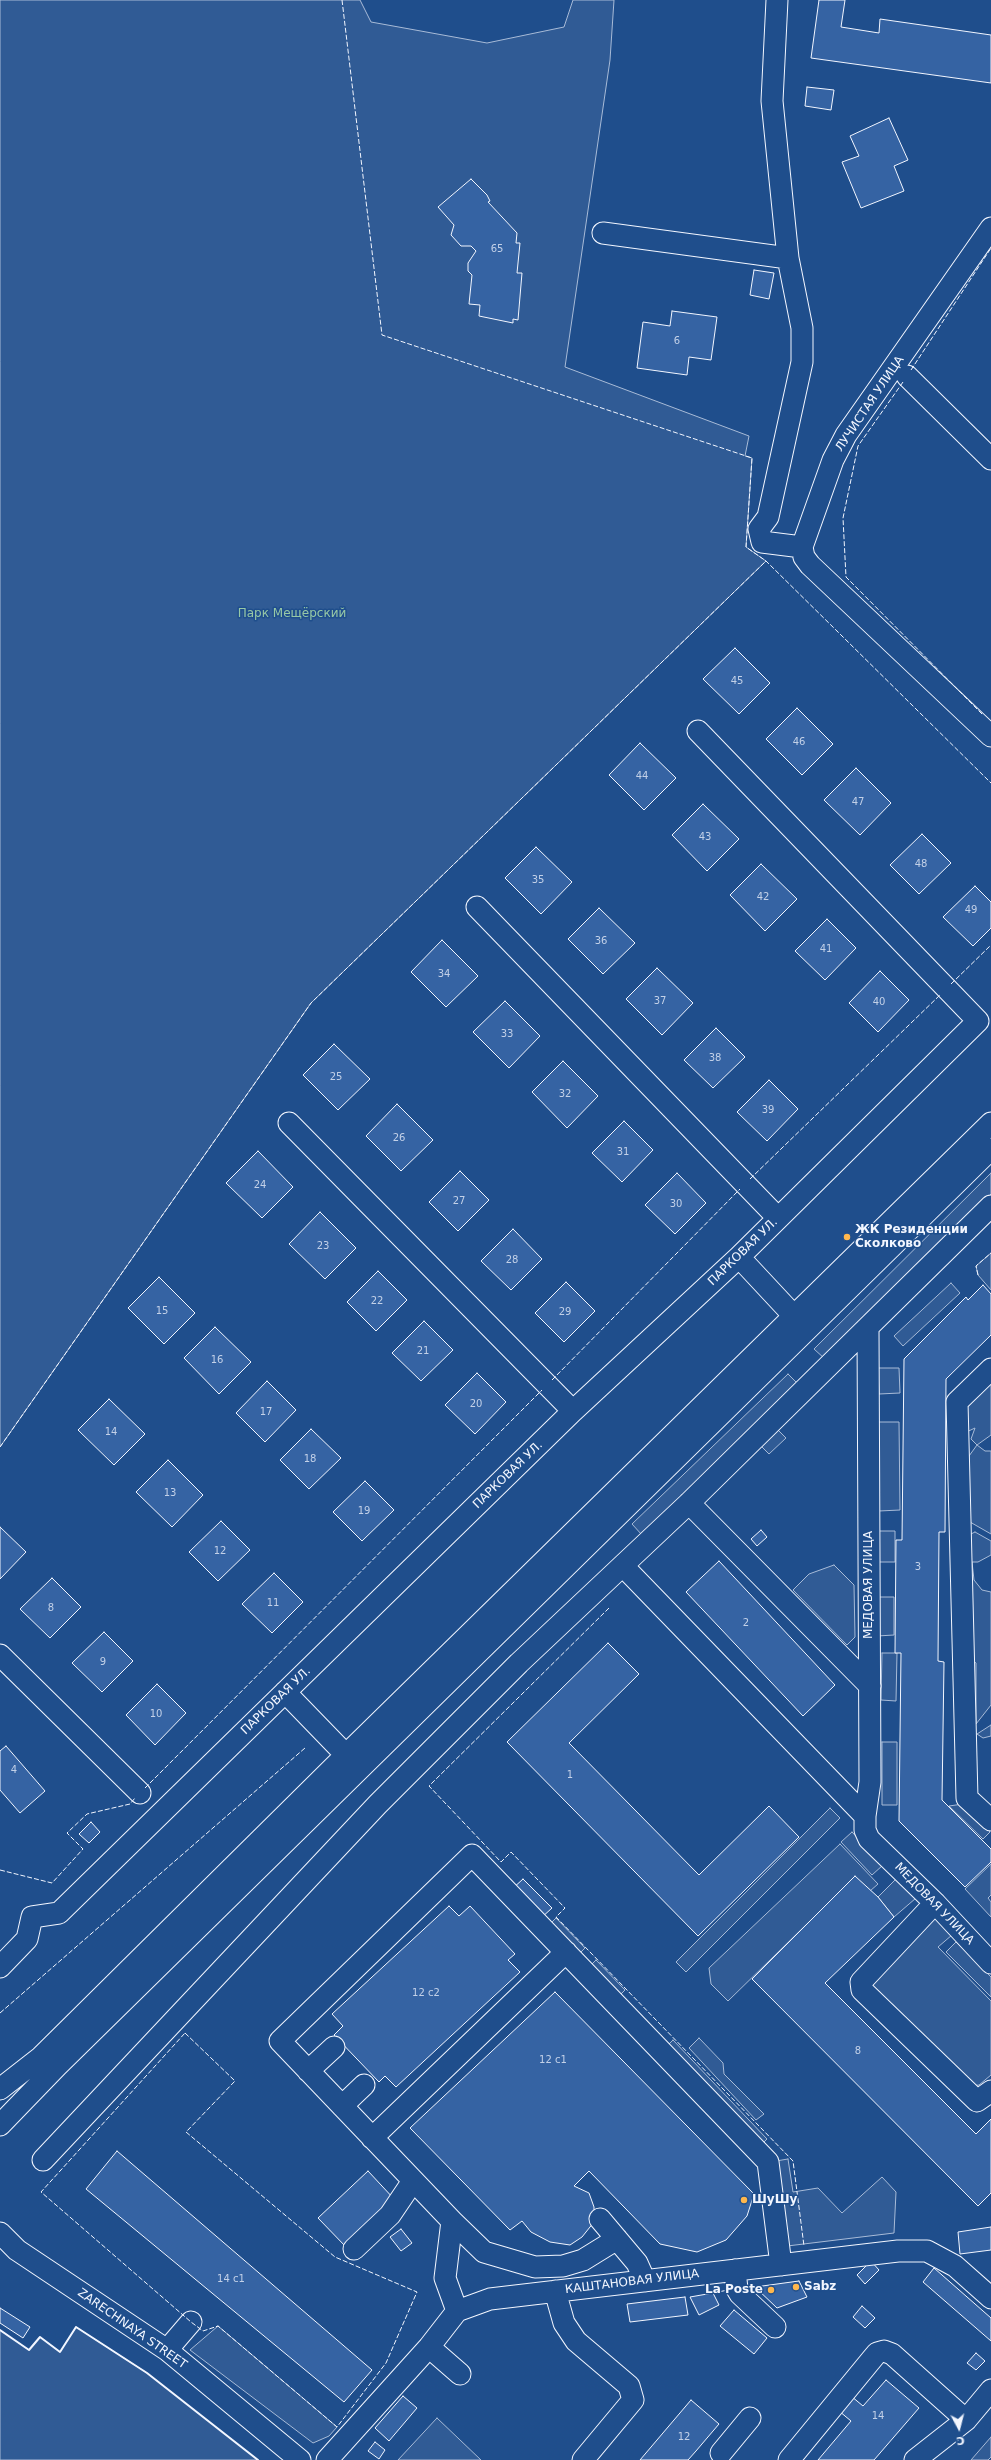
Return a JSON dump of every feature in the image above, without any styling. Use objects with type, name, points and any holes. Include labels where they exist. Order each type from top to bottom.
[{"type":"street","points":[[777,0],[772,101],[788,258],[802,328],[802,362],[768,518],[759,530],[762,542],[802,547],[804,557],[810,565],[991,736]]},
{"type":"street","name":"ЛУЧИСТАЯ УЛИЦА","points":[[802,547],[833,460],[846,435],[991,228]]},
{"type":"street","points":[[603,233],[788,258]]},
{"type":"street","points":[[907,376],[991,459]]},
{"type":"street","name":"ПАРКОВАЯ УЛ.","points":[[0,1967],[27,1939],[32,1918],[59,1913],[573,1411],[739,1257],[978,1021],[698,731]]},
{"type":"street","points":[[477,908],[778,1218]]},
{"type":"street","points":[[289,1123],[573,1411]]},
{"type":"street","points":[[0,2089],[41,2057],[346,1755],[991,1123]]},
{"type":"street","points":[[0,2125],[58,2065],[991,1149]]},
{"type":"street","points":[[42,2160],[378,1804],[519,1663],[689,1503],[991,1206]]},
{"type":"street","points":[[739,1257],[794,1316]]},
{"type":"street","name":"МЕДОВАЯ УЛИЦА","points":[[868,1328],[870,1782],[865,1823],[869,1839],[988,1955]]},
{"type":"street","points":[[991,1369],[958,1402],[967,1798],[991,1820]]},
{"type":"street","points":[[689,1503],[870,1686]]},
{"type":"street","points":[[623,1566],[865,1823]]},
{"type":"street","points":[[0,1655],[140,1793]]},
{"type":"street","points":[[285,1692],[346,1755]]},
{"type":"street","points":[[617,2239],[583,2260],[563,2266],[535,2267],[484,2252],[413,2181],[280,2041],[472,1854],[768,2162],[781,2265]]},
{"type":"street","points":[[935,1903],[861,1982],[862,1990],[977,2101],[991,2091]]},
{"type":"street","points":[[372,2138],[566,1952]]},
{"type":"street","points":[[308,2071],[334,2047]]},
{"type":"street","points":[[342,2106],[364,2086]]},
{"type":"street","points":[[354,2249],[390,2215],[413,2181]]},
{"type":"street","points":[[600,2219],[637,2262],[645,2281]]},
{"type":"street","points":[[327,2460],[429,2347],[457,2311],[444,2278],[452,2221]]},
{"type":"street","name":"ZARECHNAYA STREET","points":[[0,2233],[8,2248],[167,2350],[300,2460]]},
{"type":"street","name":"КАШТАНОВАЯ УЛИЦА","points":[[457,2311],[490,2299],[898,2251],[927,2251],[955,2266],[991,2298]]},
{"type":"street","points":[[734,2270],[736,2289],[775,2328]]},
{"type":"street","points":[[555,2292],[564,2323],[576,2341],[629,2386],[633,2400],[583,2460]]},
{"type":"street","points":[[167,2350],[191,2322]]},
{"type":"street","points":[[429,2347],[460,2374]]},
{"type":"street","points":[[790,2460],[877,2353],[884,2351],[892,2354],[966,2420]]},
{"type":"street","points":[[915,2460],[966,2420],[991,2390]]},
{"type":"street","points":[[722,2458],[750,2418]]},
{"type":"shaded area","name":"Парк Мещёрский","points":[[0,0],[360,0],[371,22],[487,43],[564,27],[573,0],[614,0],[610,60],[565,367],[749,436],[745,456],[752,458],[746,547],[766,561],[311,1003],[0,1447]]},
{"type":"shaded area","points":[[991,1173],[991,1194],[825,1359],[814,1349]]},
{"type":"shaded area","points":[[991,1253],[991,1290],[978,1275],[976,1266]]},
{"type":"shaded area","points":[[951,1283],[960,1293],[903,1346],[894,1336]]},
{"type":"shaded area","points":[[878,1368],[899,1368],[900,1393],[879,1394]]},
{"type":"shaded area","points":[[991,1369],[991,1435],[977,1445],[971,1439],[975,1428],[958,1436],[957,1402]]},
{"type":"shaded area","points":[[788,1374],[798,1384],[642,1535],[632,1524]]},
{"type":"shaded area","points":[[878,1422],[899,1422],[900,1510],[879,1511]]},
{"type":"shaded area","points":[[776,1428],[786,1438],[769,1454],[759,1444]]},
{"type":"shaded area","points":[[977,1445],[985,1451],[991,1451],[991,1534],[970,1522],[969,1456]]},
{"type":"shaded area","points":[[877,1531],[895,1531],[895,1562],[878,1562]]},
{"type":"shaded area","points":[[975,1532],[991,1541],[991,1555],[978,1562],[972,1562],[974,1580],[982,1590],[991,1592],[991,1705],[976,1724],[976,1663],[964,1654],[969,1535]]},
{"type":"shaded area","points":[[834,1565],[854,1585],[855,1637],[847,1645],[793,1590],[809,1574]]},
{"type":"shaded area","points":[[877,1597],[894,1597],[894,1635],[877,1636]]},
{"type":"shaded area","points":[[882,1653],[897,1653],[896,1701],[881,1700]]},
{"type":"shaded area","points":[[991,1725],[991,1736],[983,1738],[977,1734]]},
{"type":"shaded area","points":[[882,1742],[897,1742],[897,1805],[882,1805]]},
{"type":"shaded area","points":[[963,1804],[990,1832],[983,1839],[949,1806]]},
{"type":"shaded area","points":[[830,1808],[840,1818],[686,1972],[676,1962]]},
{"type":"shaded area","points":[[852,1832],[883,1865],[872,1875],[841,1842]]},
{"type":"shaded area","points":[[840,1844],[878,1884],[870,1891],[855,1877],[728,2001],[711,1984],[709,1968]]},
{"type":"shaded area","points":[[991,1864],[991,1895],[988,1898],[991,1902],[991,1917],[965,1889]]},
{"type":"shaded area","points":[[903,1872],[923,1892],[894,1917],[878,1897]]},
{"type":"shaded area","points":[[948,1917],[959,1929],[938,1947],[991,2001],[991,2075],[979,2085],[970,2086],[868,1987],[915,1923]]},
{"type":"shaded area","points":[[556,1918],[585,1948],[576,1957],[547,1927]]},
{"type":"shaded area","points":[[956,1942],[991,1977],[991,1997],[946,1952]]},
{"type":"shaded area","points":[[596,1960],[625,1990],[615,2000],[586,1970]]},
{"type":"shaded area","points":[[699,2038],[723,2063],[724,2074],[764,2114],[756,2120],[689,2048]]},
{"type":"shaded area","points":[[673,2040],[767,2139],[758,2148],[664,2049]]},
{"type":"shaded area","points":[[788,2159],[793,2192],[818,2188],[842,2213],[882,2177],[896,2192],[894,2233],[779,2247],[776,2161]]},
{"type":"shaded area","points":[[218,2326],[337,2427],[329,2436],[313,2443],[190,2350]]},
{"type":"shaded area","points":[[76,2327],[147,2373],[258,2460],[0,2460],[0,2330],[29,2350],[40,2337],[60,2352]]},
{"type":"shaded area","points":[[437,2418],[481,2460],[398,2460]]},
{"type":"shaded area","points":[[991,2437],[991,2457],[988,2460],[971,2460]]},
{"type":"building","points":[[819,0],[845,0],[841,27],[879,33],[880,19],[991,35],[991,83],[811,58]]},
{"type":"building","points":[[807,87],[834,90],[831,110],[805,106]]},
{"type":"building","points":[[889,118],[908,160],[894,166],[904,191],[861,208],[842,162],[859,156],[850,136]]},
{"type":"building","points":[[471,179],[487,195],[490,201],[488,202],[517,233],[516,243],[520,243],[517,273],[522,273],[518,320],[513,319],[513,323],[479,316],[480,305],[469,304],[472,275],[468,271],[468,263],[476,251],[471,246],[461,246],[451,235],[454,225],[438,207]]},
{"type":"building","points":[[754,270],[774,273],[769,299],[750,295]]},
{"type":"building","points":[[672,311],[717,317],[711,360],[689,357],[687,375],[637,368],[643,322],[670,326]]},
{"type":"building","points":[[735,648],[770,683],[739,714],[703,679]]},
{"type":"building","points":[[797,708],[833,744],[802,775],[766,739]]},
{"type":"building","points":[[640,743],[676,778],[644,810],[609,775]]},
{"type":"building","points":[[856,768],[891,803],[860,835],[824,800]]},
{"type":"building","points":[[703,804],[739,839],[707,871],[672,835]]},
{"type":"building","points":[[922,834],[951,863],[919,894],[890,865]]},
{"type":"building","points":[[536,847],[572,882],[541,914],[505,878]]},
{"type":"building","points":[[761,864],[797,899],[765,931],[730,895]]},
{"type":"building","points":[[975,886],[991,902],[991,928],[973,946],[943,917]]},
{"type":"building","points":[[599,908],[635,943],[603,974],[568,939]]},
{"type":"building","points":[[827,919],[856,948],[825,980],[795,951]]},
{"type":"building","points":[[442,940],[478,976],[446,1007],[411,972]]},
{"type":"building","points":[[657,968],[693,1003],[662,1035],[626,999]]},
{"type":"building","points":[[880,971],[909,1000],[878,1032],[849,1003]]},
{"type":"building","points":[[505,1001],[540,1036],[509,1068],[473,1032]]},
{"type":"building","points":[[716,1028],[745,1057],[713,1088],[684,1060]]},
{"type":"building","points":[[334,1044],[370,1079],[338,1110],[303,1075]]},
{"type":"building","points":[[563,1061],[598,1096],[567,1128],[532,1092]]},
{"type":"building","points":[[769,1080],[798,1109],[767,1141],[737,1112]]},
{"type":"building","points":[[397,1104],[433,1140],[401,1171],[366,1136]]},
{"type":"building","points":[[624,1121],[653,1150],[622,1182],[592,1153]]},
{"type":"building","points":[[258,1151],[293,1187],[262,1218],[226,1183]]},
{"type":"building","points":[[460,1171],[489,1200],[458,1231],[429,1202]]},
{"type":"building","points":[[677,1173],[706,1203],[675,1234],[645,1205]]},
{"type":"building","points":[[320,1212],[356,1248],[325,1279],[289,1244]]},
{"type":"building","points":[[513,1229],[542,1259],[511,1290],[481,1261]]},
{"type":"building","points":[[378,1271],[407,1300],[376,1331],[347,1302]]},
{"type":"building","points":[[159,1277],[195,1313],[164,1344],[128,1308]]},
{"type":"building","points":[[566,1282],[595,1311],[564,1342],[535,1313]]},
{"type":"building","points":[[983,1285],[991,1294],[991,1335],[946,1379],[945,1532],[939,1532],[938,1661],[944,1662],[942,1800],[991,1849],[991,1862],[965,1887],[899,1821],[901,1653],[895,1653],[896,1540],[902,1540],[904,1359],[966,1297],[968,1300]]},
{"type":"building","points":[[424,1321],[453,1350],[421,1381],[392,1353]]},
{"type":"building","points":[[215,1327],[251,1362],[219,1394],[184,1358]]},
{"type":"building","points":[[477,1373],[506,1402],[475,1434],[445,1405]]},
{"type":"building","points":[[267,1381],[296,1410],[265,1442],[236,1413]]},
{"type":"building","points":[[109,1399],[145,1434],[114,1465],[78,1430]]},
{"type":"building","points":[[311,1429],[341,1458],[309,1489],[280,1460]]},
{"type":"building","points":[[168,1460],[203,1495],[172,1527],[136,1492]]},
{"type":"building","points":[[365,1481],[394,1510],[362,1541],[333,1512]]},
{"type":"building","points":[[221,1521],[250,1550],[218,1581],[189,1552]]},
{"type":"building","points":[[0,1527],[26,1552],[0,1579]]},
{"type":"building","points":[[761,1530],[767,1537],[757,1546],[751,1539]]},
{"type":"building","points":[[719,1561],[835,1685],[803,1716],[686,1592]]},
{"type":"building","points":[[274,1573],[303,1602],[272,1633],[242,1604]]},
{"type":"building","points":[[52,1578],[81,1607],[50,1638],[20,1609]]},
{"type":"building","points":[[104,1632],[133,1661],[102,1692],[72,1663]]},
{"type":"building","points":[[608,1643],[639,1674],[569,1743],[699,1875],[769,1806],[799,1837],[698,1936],[507,1742]]},
{"type":"building","points":[[157,1684],[186,1713],[155,1745],[126,1715]]},
{"type":"building","points":[[6,1746],[45,1791],[20,1813],[0,1790],[0,1751]]},
{"type":"building","points":[[91,1822],[100,1832],[89,1843],[79,1834]]},
{"type":"building","points":[[855,1876],[878,1897],[894,1917],[825,1983],[976,2134],[991,2119],[991,2193],[978,2206],[752,1979]]},
{"type":"building","points":[[523,1879],[552,1908],[540,1919],[511,1890]]},
{"type":"building","points":[[449,1906],[459,1916],[470,1906],[515,1954],[508,1960],[520,1972],[396,2087],[385,2076],[379,2082],[334,2035],[343,2026],[332,2014]]},
{"type":"building","points":[[555,1992],[754,2194],[747,2216],[726,2240],[697,2252],[660,2244],[589,2171],[574,2186],[589,2193],[594,2207],[594,2222],[582,2237],[570,2245],[550,2242],[531,2232],[522,2221],[510,2230],[410,2128]]},
{"type":"building","points":[[117,2151],[372,2370],[344,2402],[86,2189]]},
{"type":"building","points":[[368,2171],[395,2200],[346,2247],[318,2218]]},
{"type":"building","points":[[991,2227],[991,2250],[960,2254],[958,2232]]},
{"type":"building","points":[[401,2229],[412,2243],[401,2251],[390,2237]]},
{"type":"building","points":[[871,2261],[879,2270],[865,2284],[857,2275]]},
{"type":"building","points":[[934,2268],[991,2318],[991,2341],[923,2282]]},
{"type":"building","points":[[799,2281],[807,2297],[777,2308],[755,2287]]},
{"type":"building","points":[[713,2293],[719,2305],[699,2315],[690,2297]]},
{"type":"building","points":[[685,2297],[688,2315],[630,2322],[627,2304]]},
{"type":"building","points":[[862,2306],[875,2318],[865,2328],[853,2317]]},
{"type":"building","points":[[0,2308],[30,2327],[23,2338],[0,2323]]},
{"type":"building","points":[[734,2310],[767,2338],[754,2354],[720,2326]]},
{"type":"building","points":[[976,2353],[985,2361],[976,2370],[967,2363]]},
{"type":"building","points":[[886,2380],[919,2408],[874,2460],[818,2460],[851,2421],[839,2411],[851,2396],[863,2406]]},
{"type":"building","points":[[403,2396],[417,2408],[389,2441],[375,2428]]},
{"type":"building","points":[[691,2400],[719,2424],[688,2460],[640,2460]]},
{"type":"building","points":[[375,2442],[385,2450],[379,2459],[368,2451]]},
{"type":"fence","points":[[342,0],[382,335],[752,458],[746,547],[766,561],[991,783]]},
{"type":"fence","points":[[911,370],[991,248]]},
{"type":"fence","points":[[903,382],[858,446],[843,518],[846,577],[983,715]]},
{"type":"fence","points":[[0,1447],[311,1003],[766,561]]},
{"type":"fence","points":[[951,984],[991,945]]},
{"type":"fence","points":[[750,1179],[941,994]]},
{"type":"fence","points":[[552,1380],[740,1189]]},
{"type":"fence","points":[[978,1275],[976,1266],[991,1253]]},
{"type":"fence","points":[[145,1788],[542,1390]]},
{"type":"fence","points":[[609,1608],[429,1786],[501,1862],[511,1852],[565,1908],[556,1917],[793,2161],[804,2246]]},
{"type":"fence","points":[[0,2013],[305,1748]]},
{"type":"fence","points":[[0,1870],[52,1883],[83,1849],[67,1833],[87,1814],[130,1804],[135,1798]]},
{"type":"fence","points":[[185,2033],[235,2081],[186,2132],[335,2257],[417,2292],[386,2363],[337,2427],[218,2326],[203,2331],[191,2322],[41,2192],[185,2033]]},
{"type":"fence","points":[[713,2293],[728,2290]]},
{"type":"wall","points":[[0,2330],[29,2350],[40,2337],[60,2352],[76,2327],[147,2373],[258,2460]]},
{"type":"place","name":"ЖК Резиденции Сколково","points":[[847,1237]]},
{"type":"place","name":"ШуШу","points":[[744,2200]]},
{"type":"place","name":"Sabz","points":[[796,2287]]},
{"type":"place","name":"La Poste","points":[[771,2290]]}]
